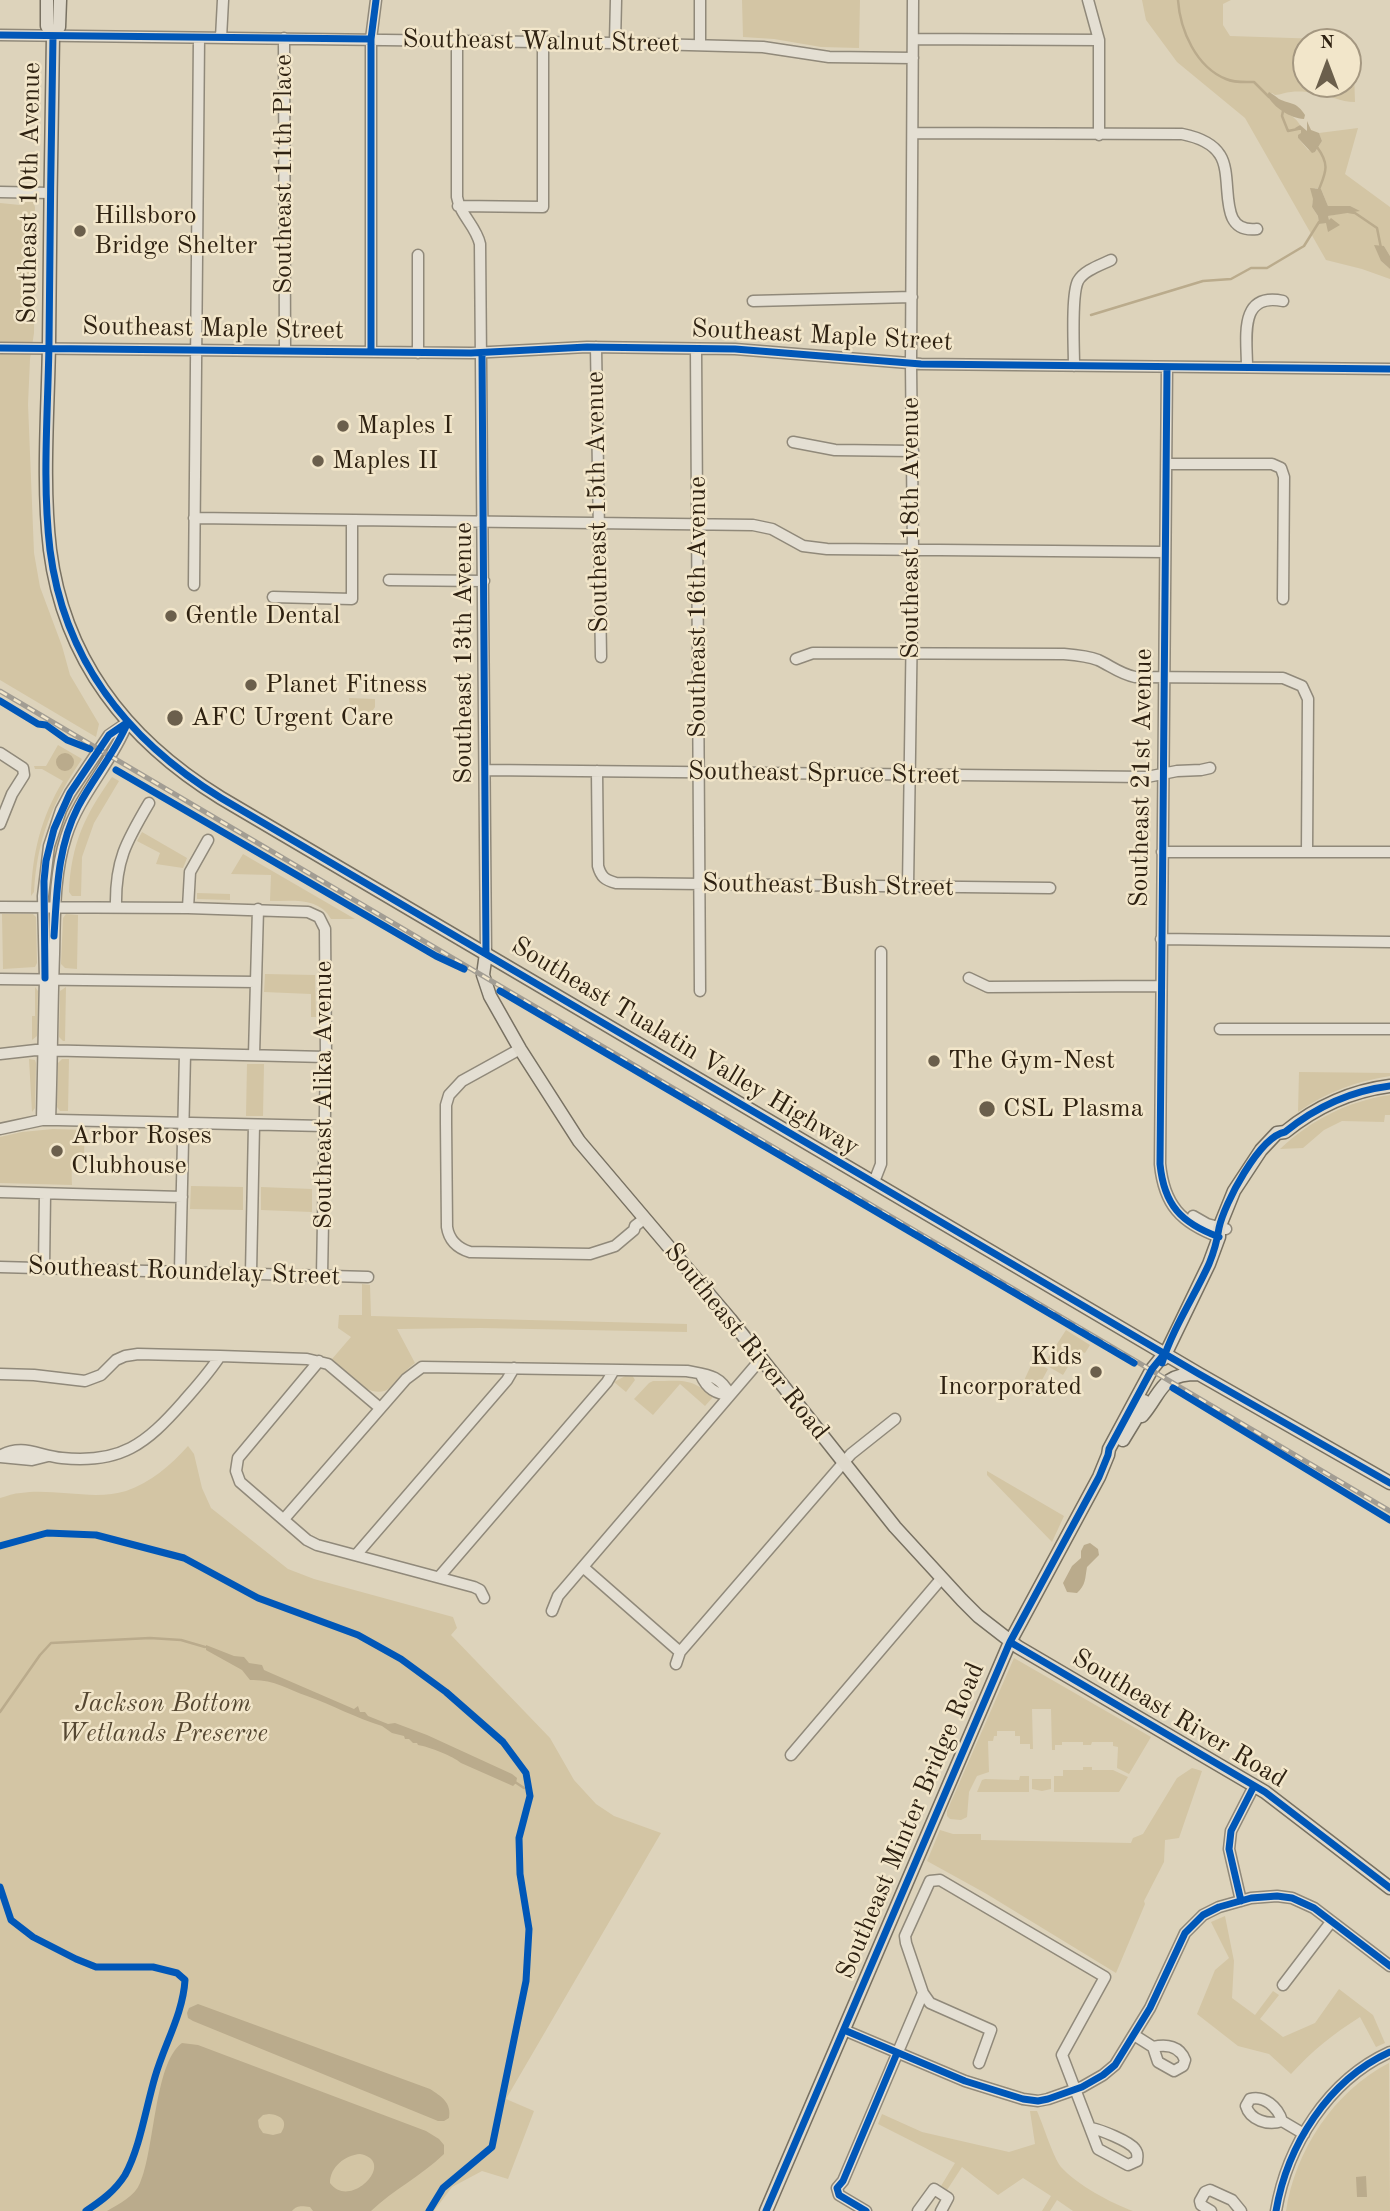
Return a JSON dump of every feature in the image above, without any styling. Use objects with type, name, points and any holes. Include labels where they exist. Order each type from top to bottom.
[{"type":"main road","name":"Southeast 10th Avenue","points":[[47,0],[47,26],[53,36],[48,519]]},
{"type":"main road","name":"Southeast 10th Avenue","points":[[53,36],[59,27],[60,0]]},
{"type":"main road","name":"Southeast Tualatin Valley Highway","points":[[48,519],[55,576],[69,626],[86,663],[100,687],[128,722],[164,758],[201,785],[1199,1374],[1390,1483]]},
{"type":"main road","name":"Southeast River Road","points":[[486,953],[483,972],[487,990],[520,1049],[579,1141],[639,1222],[761,1359],[895,1527],[978,1616],[1010,1642],[1254,1786],[1390,1888]]},
{"type":"main road","points":[[1165,1353],[1209,1264],[1234,1191],[1254,1159],[1277,1133],[1285,1132],[1305,1117],[1339,1099],[1365,1090],[1390,1086]]},
{"type":"main road","name":"Southeast Minter Bridge Road","points":[[1108,1455],[1115,1451],[1138,1417],[1138,1411],[1165,1353]]},
{"type":"main road","name":"Southeast Minter Bridge Road","points":[[766,2211],[1010,1642],[1099,1477],[1109,1449],[1152,1370],[1165,1353]]},
{"type":"main road","points":[[1138,1417],[1144,1414],[1169,1380],[1182,1374],[1199,1374]]},
{"type":"street","points":[[221,38],[223,0]]},
{"type":"street","points":[[371,352],[371,39],[376,0]]},
{"type":"street","points":[[615,43],[616,0]]},
{"type":"street","points":[[700,0],[700,45]]},
{"type":"street","name":"Southeast 18th Avenue","points":[[908,887],[913,550],[913,0]]},
{"type":"street","points":[[1088,0],[1099,40],[1099,135]]},
{"type":"street","name":"Southeast Walnut Street","points":[[0,36],[700,45],[763,47],[829,57],[913,58]]},
{"type":"street","points":[[194,585],[199,38]]},
{"type":"street","name":"Southeast 11th Place","points":[[284,38],[285,351]]},
{"type":"street","points":[[913,39],[1099,40]]},
{"type":"street","points":[[457,41],[458,206],[543,207],[543,43]]},
{"type":"street","points":[[913,133],[1182,134],[1208,142],[1220,153],[1226,166],[1228,208],[1234,222],[1249,230],[1257,229]]},
{"type":"street","points":[[0,192],[51,193]]},
{"type":"street","name":"Southeast 13th Avenue","points":[[458,206],[476,232],[480,244],[486,953]]},
{"type":"street","points":[[418,255],[418,353]]},
{"type":"street","points":[[1074,366],[1075,297],[1078,281],[1086,272],[1111,260]]},
{"type":"street","points":[[753,301],[912,297]]},
{"type":"street","points":[[1247,367],[1247,320],[1251,310],[1271,299],[1283,301]]},
{"type":"street","name":"Southeast Maple Street","points":[[0,348],[482,353],[596,347],[751,350],[911,364],[1390,369]]},
{"type":"street","name":"Southeast 15th Avenue","points":[[596,347],[601,657]]},
{"type":"street","name":"Southeast 16th Avenue","points":[[696,349],[700,991]]},
{"type":"street","name":"Southeast 21st Avenue","points":[[1167,367],[1160,1164],[1165,1194],[1171,1205],[1196,1227],[1221,1231]]},
{"type":"street","points":[[793,442],[835,450],[913,452]]},
{"type":"street","points":[[1167,464],[1272,464],[1281,468],[1284,477],[1283,599]]},
{"type":"street","points":[[194,518],[763,527],[803,545],[827,549],[1165,552]]},
{"type":"street","points":[[273,597],[352,599],[352,520]]},
{"type":"street","points":[[389,580],[484,581]]},
{"type":"street","points":[[796,659],[813,653],[1064,654],[1100,661],[1124,675],[1164,678],[1283,678],[1302,686],[1308,699],[1307,852]]},
{"type":"street","points":[[49,978],[43,906],[46,861],[54,829],[61,810],[109,735],[128,722]]},
{"type":"street","points":[[46,1120],[49,978],[59,865],[72,821],[119,743],[128,722]]},
{"type":"street","points":[[0,753],[19,764],[24,771],[0,824]]},
{"type":"street","name":"Southeast Spruce Street","points":[[486,770],[1147,778],[1210,768]]},
{"type":"street","name":"Southeast Bush Street","points":[[597,771],[598,866],[600,875],[605,880],[616,883],[1050,888]]},
{"type":"street","points":[[116,907],[120,862],[129,838],[149,803]]},
{"type":"street","points":[[188,908],[190,872],[208,840]]},
{"type":"street","points":[[1162,852],[1390,852]]},
{"type":"street","points":[[0,906],[258,909],[254,1055]]},
{"type":"street","name":"Southeast Alika Avenue","points":[[258,909],[308,912],[319,917],[325,929],[326,1058],[322,1276]]},
{"type":"street","points":[[1161,939],[1390,942]]},
{"type":"street","points":[[874,1182],[881,1164],[881,952]]},
{"type":"street","points":[[969,978],[988,987],[1160,986]]},
{"type":"street","points":[[0,979],[256,982]]},
{"type":"street","points":[[1220,1029],[1390,1030]]},
{"type":"street","points":[[520,1049],[461,1081],[449,1095],[446,1105],[448,1233],[458,1246],[470,1252],[582,1255],[615,1246],[634,1230],[639,1222]]},
{"type":"street","points":[[0,1054],[24,1050],[326,1058]]},
{"type":"street","points":[[180,1271],[185,1054]]},
{"type":"street","points":[[0,1129],[46,1120],[324,1126]]},
{"type":"street","points":[[251,1273],[254,1125]]},
{"type":"street","points":[[0,1192],[182,1197]]},
{"type":"street","points":[[44,1268],[45,1194]]},
{"type":"street","name":"Southeast Roundelay Street","points":[[0,1267],[368,1277]]},
{"type":"street","points":[[0,1374],[85,1381],[101,1375],[116,1360],[138,1354],[319,1361],[335,1368],[380,1408]]},
{"type":"street","points":[[0,1456],[9,1451],[20,1450],[79,1459],[107,1457],[120,1452],[146,1440],[158,1430],[220,1356]]},
{"type":"street","points":[[552,1611],[558,1596],[761,1359]]},
{"type":"street","points":[[319,1361],[243,1451],[236,1464],[240,1482],[307,1540],[317,1545],[480,1590],[484,1598]]},
{"type":"street","points":[[284,1519],[406,1379],[422,1367],[688,1371],[701,1375],[716,1394],[730,1395]]},
{"type":"street","points":[[356,1555],[507,1380],[514,1368]]},
{"type":"street","points":[[439,1577],[607,1382],[614,1370]]},
{"type":"street","points":[[677,1664],[680,1652],[851,1454],[895,1419]]},
{"type":"street","points":[[583,1567],[680,1652]]},
{"type":"street","points":[[791,1755],[942,1578]]},
{"type":"street","points":[[1241,1900],[1229,1849],[1231,1831],[1254,1786]]},
{"type":"street","points":[[979,2063],[992,2030],[930,2003],[923,1993],[906,1943],[905,1936],[928,1883],[937,1879],[1105,1977],[1062,2055],[1074,2091],[1091,2128]]},
{"type":"street","points":[[844,2030],[965,2081],[1023,2099],[1048,2099],[1074,2091],[1115,2065],[1160,1988],[1180,1941],[1191,1925],[1215,1909],[1241,1900],[1277,1896],[1292,1898],[1314,1908],[1390,1966]]},
{"type":"street","points":[[1283,1984],[1331,1922]]},
{"type":"street","points":[[866,2211],[839,2195],[837,2188],[843,2181],[923,1993]]},
{"type":"street","points":[[1134,2035],[1153,2047]]},
{"type":"street","points":[[1276,2211],[1284,2176],[1304,2134],[1319,2111],[1340,2086],[1366,2065],[1390,2052]]},
{"type":"street","points":[[1282,2121],[1304,2134]]},
{"type":"street","points":[[918,2211],[932,2190],[936,2189],[948,2198],[942,2211]]},
{"type":"street","points":[[1211,2211],[1201,2206],[1200,2201],[1205,2192],[1210,2190],[1232,2200],[1241,2211]]},
{"type":"green space","points":[[742,0],[860,0],[859,48],[821,47],[743,37]]},
{"type":"green space","points":[[1142,0],[1231,0],[1223,4],[1223,25],[1230,36],[1292,38],[1292,92],[1267,95],[1300,125],[1295,129],[1301,130],[1298,138],[1308,150],[1315,152],[1322,141],[1319,133],[1358,128],[1345,174],[1390,207],[1390,256],[1384,246],[1381,261],[1390,269],[1390,279],[1326,260],[1245,118],[1177,62],[1146,20]],"holes":[[[1315,188],[1321,189],[1328,206],[1350,206],[1338,214],[1328,216],[1329,221],[1319,224],[1318,216],[1312,207]]]},
{"type":"green space","points":[[1334,98],[1355,98],[1355,102]]},
{"type":"green space","points":[[29,200],[35,207],[34,333],[28,404],[34,553],[40,587],[70,675],[99,724],[96,737],[0,680],[0,203],[20,205]]},
{"type":"green space","points":[[349,698],[375,699],[375,707],[371,713],[354,712]]},
{"type":"green space","points":[[58,745],[82,759],[62,791],[48,822],[31,896],[33,865],[39,836],[63,781],[42,769],[35,769],[34,766],[46,766]]},
{"type":"green space","points":[[102,755],[68,810],[49,895],[46,893],[46,876],[61,815]]},
{"type":"green space","points":[[112,777],[119,781],[94,823],[82,857],[81,896],[72,896],[69,892],[70,875],[76,845],[87,817]]},
{"type":"green space","points":[[142,832],[187,858],[183,868],[156,864],[160,853],[137,841]]},
{"type":"green space","points":[[243,854],[355,919],[331,919],[320,907],[305,902],[270,901],[271,875],[231,874]]},
{"type":"green space","points":[[197,893],[230,894],[230,900],[197,899]]},
{"type":"green space","points":[[2,914],[33,914],[36,917],[35,967],[3,969]]},
{"type":"green space","points":[[66,914],[78,915],[77,969],[65,968],[61,964],[63,918]]},
{"type":"green space","points":[[265,974],[315,975],[316,1017],[311,1017],[311,994],[264,992]]},
{"type":"green space","points":[[35,987],[38,991],[37,1036],[32,1040],[32,1016],[35,1016]]},
{"type":"green space","points":[[66,987],[63,1041],[59,1037],[60,991]]},
{"type":"green space","points":[[29,1059],[35,1060],[36,1063],[35,1108],[32,1112]]},
{"type":"green space","points":[[62,1059],[69,1059],[68,1111],[60,1111],[57,1107],[58,1063]]},
{"type":"green space","points":[[247,1064],[264,1064],[263,1116],[246,1116]]},
{"type":"green space","points":[[1299,1072],[1390,1073],[1390,1076],[1342,1088],[1298,1112]]},
{"type":"green space","points":[[1390,1095],[1390,1115],[1385,1115],[1384,1122],[1342,1121],[1324,1130],[1303,1148],[1280,1149],[1304,1129],[1331,1113],[1359,1102]]},
{"type":"green space","points":[[53,1129],[85,1130],[84,1154],[74,1162],[72,1185],[0,1183],[0,1137]]},
{"type":"green space","points":[[191,1186],[243,1187],[243,1210],[190,1209]]},
{"type":"green space","points":[[261,1187],[312,1189],[312,1212],[261,1210]]},
{"type":"green space","points":[[362,1284],[370,1285],[371,1316],[687,1324],[687,1332],[397,1329],[415,1363],[391,1387],[376,1392],[352,1378],[332,1359],[351,1337],[338,1328],[339,1315],[362,1315]]},
{"type":"green space","points":[[1066,1330],[1090,1345],[1085,1353],[1078,1350],[1063,1375],[1044,1364]]},
{"type":"green space","points":[[1033,1361],[1048,1369],[1035,1393],[1022,1385]]},
{"type":"green space","points":[[632,1375],[635,1380],[626,1392],[614,1382]]},
{"type":"green space","points":[[653,1381],[692,1383],[713,1397],[705,1406],[680,1384],[653,1415],[634,1399]]},
{"type":"green space","name":"Jackson Bottom Wetlands Preserve","points":[[188,1446],[194,1454],[202,1488],[211,1508],[288,1569],[314,1579],[453,1617],[457,1628],[451,1635],[550,1738],[574,1780],[596,1804],[614,1816],[661,1833],[506,2099],[534,2111],[508,2179],[482,2171],[452,2187],[434,2211],[0,2211],[0,1498],[33,1492],[101,1495],[126,1491],[160,1473]]},
{"type":"green space","points":[[987,1471],[1064,1516],[1052,1542],[987,1475]]},
{"type":"green space","points":[[1014,1658],[1151,1737],[1129,1774],[1117,1768],[1118,1747],[1113,1746],[1113,1742],[1083,1745],[1083,1742],[1062,1742],[1062,1745],[1055,1745],[1055,1750],[1052,1750],[1051,1709],[1032,1709],[1033,1749],[1030,1749],[1030,1744],[1020,1744],[1020,1736],[1015,1736],[1015,1731],[997,1731],[993,1741],[988,1741],[989,1772],[977,1776],[969,1792],[967,1817],[961,1820],[950,1819],[947,1811]]},
{"type":"green space","points":[[1083,1767],[1113,1770],[1128,1777],[1119,1792],[1054,1792],[1054,1776],[1063,1776],[1063,1770],[1083,1770]]},
{"type":"green space","points":[[1192,1768],[1202,1771],[1179,1838],[1165,1840],[1164,1862],[1144,1901],[1116,1973],[927,1861],[940,1830],[953,1834],[981,1834],[981,1840],[1131,1843],[1133,1838],[1143,1834],[1177,1778]]},
{"type":"green space","points":[[1020,1776],[1029,1776],[1029,1792],[977,1792],[982,1780],[1019,1780]]},
{"type":"green space","points":[[1032,1779],[1051,1779],[1051,1789],[1032,1789]]},
{"type":"green space","points":[[1225,1916],[1234,1961],[1232,1998],[1255,2015],[1273,1991],[1279,1995],[1260,2019],[1283,2037],[1315,2023],[1339,1989],[1373,2015],[1385,2043],[1376,2047],[1360,2017],[1323,2043],[1291,2074],[1269,2054],[1238,2046],[1197,2014],[1215,1970],[1229,1958],[1211,1922]]},
{"type":"green space","points":[[1389,2063],[1390,2211],[1286,2211],[1298,2167],[1320,2125],[1351,2090]]},
{"type":"green space","points":[[1030,2111],[1037,2111],[1055,2156],[1068,2174],[1095,2193],[1133,2211],[1073,2211],[1057,2200],[1050,2211],[1042,2211],[1051,2196],[1023,2178],[998,2195],[962,2167],[947,2190],[941,2186],[955,2163],[878,2124],[882,2114],[922,2132],[1009,2152],[1035,2144]]},
{"type":"shaded area","points":[[1269,92],[1299,107],[1305,115],[1304,119],[1283,112],[1270,100],[1267,95]]},
{"type":"shaded area","points":[[1307,121],[1311,130],[1319,133],[1322,141],[1312,153],[1298,138],[1301,130],[1295,128],[1300,125],[1307,131]]},
{"type":"shaded area","points":[[1310,188],[1321,189],[1328,206],[1350,206],[1360,211],[1328,216],[1329,220],[1331,218],[1340,225],[1328,232],[1326,223],[1319,224],[1318,216],[1312,207]]},
{"type":"shaded area","points":[[1374,245],[1384,246],[1390,256],[1390,269],[1381,261]]},
{"type":"shaded area","points":[[65,753],[71,756],[74,762],[71,768],[65,771],[59,768],[56,762],[59,756]]},
{"type":"shaded area","points":[[1090,1543],[1098,1549],[1099,1555],[1087,1567],[1085,1581],[1080,1590],[1077,1593],[1067,1592],[1063,1583],[1072,1566],[1081,1558],[1084,1545]]},
{"type":"shaded area","points":[[206,1645],[244,1657],[249,1663],[262,1665],[264,1670],[354,1709],[358,1706],[360,1712],[365,1712],[368,1716],[427,1735],[512,1774],[517,1778],[516,1783],[513,1786],[441,1752],[413,1743],[382,1726],[280,1685],[250,1680],[242,1670],[206,1650]]},
{"type":"shaded area","points":[[198,2004],[430,2089],[447,2104],[449,2118],[438,2121],[193,2021],[188,2018],[187,2013],[189,2008]]},
{"type":"shaded area","points":[[182,2043],[198,2045],[426,2131],[444,2145],[444,2154],[371,2211],[313,2211],[310,2207],[302,2206],[292,2211],[107,2211],[131,2196],[138,2188],[149,2150],[160,2087],[173,2053]],"holes":[[[269,2114],[283,2119],[281,2133],[263,2133],[259,2127],[258,2120]],[[360,2154],[370,2158],[374,2165],[367,2182],[348,2191],[339,2190],[330,2183],[333,2172],[344,2159]]]},
{"type":"shaded area","points":[[1366,2176],[1367,2197],[1357,2197],[1356,2177]]},
{"type":"waterway","points":[[1178,0],[1186,35],[1206,66],[1229,80],[1254,82],[1269,97]]},
{"type":"waterway","points":[[1283,111],[1282,116],[1288,131],[1298,129]]},
{"type":"waterway","points":[[1317,147],[1325,165],[1318,192]]},
{"type":"waterway","points":[[1349,212],[1355,213],[1377,228],[1381,248]]},
{"type":"waterway","points":[[1091,315],[1203,281],[1231,279],[1251,268],[1267,268],[1304,246],[1319,222]]},
{"type":"waterway","points":[[466,570],[468,554],[469,571]]},
{"type":"waterway","points":[[0,1712],[51,1643],[150,1638],[181,1640],[205,1647]]},
{"type":"waterway","points":[[515,1782],[524,1788]]},
{"type":"railway","points":[[0,691],[1390,1511]]},
{"type":"cycle path","points":[[371,352],[371,39],[376,0]]},
{"type":"cycle path","points":[[0,35],[371,39]]},
{"type":"cycle path","points":[[53,36],[46,473],[50,550],[58,590],[70,627],[86,662],[106,694],[130,723],[157,751],[221,798],[1199,1374],[1390,1483]]},
{"type":"cycle path","points":[[0,348],[471,353],[587,347],[735,349],[921,364],[1390,369]]},
{"type":"cycle path","points":[[482,353],[486,953]]},
{"type":"cycle path","points":[[1167,367],[1160,1164],[1166,1191],[1177,1211],[1194,1225],[1219,1237]]},
{"type":"cycle path","points":[[0,701],[38,724],[46,725],[67,740],[90,749]]},
{"type":"cycle path","points":[[54,936],[59,870],[71,823],[128,722]]},
{"type":"cycle path","points":[[45,978],[44,881],[54,829],[70,793],[109,735],[128,722]]},
{"type":"cycle path","points":[[116,770],[436,956],[464,969]]},
{"type":"cycle path","points":[[500,991],[1134,1363]]},
{"type":"cycle path","points":[[1162,1363],[1209,1264],[1222,1217],[1235,1188],[1254,1158],[1275,1137],[1321,1108],[1347,1096],[1390,1086]]},
{"type":"cycle path","points":[[766,2211],[1010,1642],[1099,1477],[1109,1449],[1152,1369],[1165,1353]]},
{"type":"cycle path","points":[[1173,1388],[1390,1520]]},
{"type":"cycle path","points":[[0,1546],[47,1533],[96,1535],[184,1558],[258,1598],[358,1635],[401,1659],[446,1692],[503,1742],[526,1773],[530,1796],[519,1838],[520,1874],[529,1929],[526,1981],[492,2147],[443,2188],[429,2211]]},
{"type":"cycle path","points":[[1010,1642],[1265,1792],[1390,1888]]},
{"type":"cycle path","points":[[1241,1901],[1229,1849],[1231,1831],[1254,1786]]},
{"type":"cycle path","points":[[0,1887],[11,1920],[33,1937],[76,1959],[96,1967],[153,1967],[177,1973],[185,1980],[181,2005],[159,2065],[130,2164],[117,2186],[86,2211]]},
{"type":"cycle path","points":[[844,2030],[965,2081],[1038,2101],[1082,2087],[1115,2065],[1150,2008],[1185,1933],[1203,1915],[1219,1907],[1251,1898],[1292,1898],[1314,1908],[1390,1966]]},
{"type":"cycle path","points":[[1276,2211],[1290,2163],[1314,2118],[1348,2080],[1368,2064],[1390,2052]]},
{"type":"cycle path","points":[[866,2211],[839,2195],[837,2188],[843,2181],[897,2053]]},
{"type":"place","name":"Hillsboro Bridge Shelter","points":[[80,231]]},
{"type":"place","name":"Maples I","points":[[343,426]]},
{"type":"place","name":"Maples II","points":[[318,461]]},
{"type":"place","name":"Gentle Dental","points":[[171,616]]},
{"type":"place","name":"Planet Fitness","points":[[251,685]]},
{"type":"place","name":"AFC Urgent Care","points":[[175,718]]},
{"type":"place","name":"The Gym-Nest","points":[[934,1061]]},
{"type":"place","name":"CSL Plasma","points":[[987,1109]]},
{"type":"place","name":"Arbor Roses Clubhouse","points":[[57,1151]]},
{"type":"place","name":"Kids Incorporated","points":[[1096,1372]]}]
